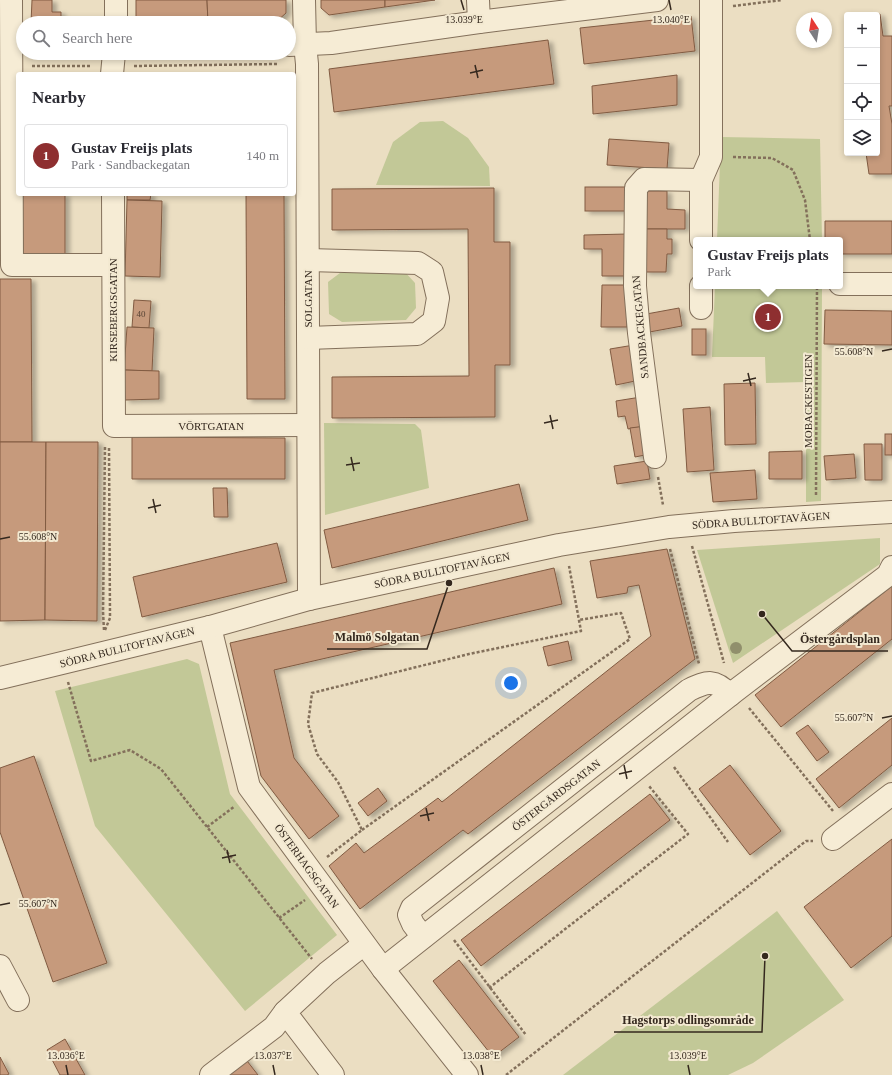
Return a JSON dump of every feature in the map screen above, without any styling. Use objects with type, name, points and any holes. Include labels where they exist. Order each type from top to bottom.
[{"type":"street","points":[[11,0],[6,238],[12,265],[113,265]]},
{"type":"street","points":[[116,0],[116,16]]},
{"type":"street","name":"SOLGATAN","points":[[304,0],[300,51],[308,260],[309,599]]},
{"type":"street","points":[[478,0],[479,22]]},
{"type":"street","points":[[300,51],[331,43],[479,22],[657,0]]},
{"type":"street","points":[[701,237],[701,180],[711,157],[711,4]]},
{"type":"street","name":"SANDBACKEGATAN","points":[[655,456],[638,333],[635,286],[636,188],[644,179],[701,180]]},
{"type":"street","name":"KIRSEBERGSGATAN","points":[[109,437],[113,196]]},
{"type":"street","points":[[308,260],[418,263],[432,272],[438,298],[434,321],[417,334],[308,338]]},
{"type":"street","points":[[843,284],[892,284]]},
{"type":"street","points":[[701,289],[701,308]]},
{"type":"street","name":"VÖRTGATAN","points":[[109,437],[308,425]]},
{"type":"street","name":"SÖDRA BULLTOFTAVÄGEN","points":[[0,678],[210,627],[309,599],[564,556],[669,527],[892,512]]},
{"type":"street","points":[[383,969],[733,693],[888,575],[892,567]]},
{"type":"street","name":"ÖSTERHAGSGATAN","points":[[210,627],[249,788],[364,944],[467,1075]]},
{"type":"street","name":"ÖSTERGÅRDSGATAN","points":[[423,937],[413,924],[409,915],[412,908],[658,714],[689,690],[701,684],[710,682],[733,693]]},
{"type":"street","points":[[840,834],[892,794]]},
{"type":"street","points":[[211,1075],[274,1026],[285,1012],[327,973],[364,944]]},
{"type":"street","points":[[0,966],[18,1000]]},
{"type":"street","points":[[285,1012],[333,1075]]},
{"type":"path","points":[[711,4],[782,0]]},
{"type":"path","points":[[76,60],[113,64],[171,60]]},
{"type":"path","points":[[711,157],[772,158],[793,170],[805,200],[810,237]]},
{"type":"path","name":"MOBACKESTIGEN","points":[[816,516],[817,289]]},
{"type":"path","points":[[109,437],[110,618],[104,630],[103,612],[109,437]]},
{"type":"path","points":[[655,456],[663,509]]},
{"type":"path","points":[[690,541],[724,663]]},
{"type":"path","points":[[668,543],[699,665]]},
{"type":"path","points":[[362,830],[338,782],[317,754],[308,724],[312,693],[469,654],[581,631],[564,556]]},
{"type":"path","points":[[309,870],[362,830],[630,640],[621,613],[579,620]]},
{"type":"path","points":[[67,678],[91,761],[130,750],[161,770],[312,959]]},
{"type":"path","points":[[506,1075],[806,841],[840,834],[733,693]]},
{"type":"path","points":[[670,761],[728,842]]},
{"type":"path","points":[[489,988],[688,834],[645,781]]},
{"type":"path","points":[[207,827],[238,804]]},
{"type":"path","points":[[279,918],[310,896]]},
{"type":"path","points":[[453,940],[526,1035]]},
{"type":"green space","points":[[443,121],[468,138],[489,167],[490,186],[376,185],[393,142],[420,122]]},
{"type":"green space","points":[[721,137],[820,139],[822,237],[717,237]]},
{"type":"green space","points":[[404,271],[415,283],[416,308],[406,320],[342,322],[329,314],[328,282],[340,273]]},
{"type":"green space","points":[[715,289],[822,289],[821,501],[806,502],[806,382],[766,383],[765,357],[712,357]]},
{"type":"green space","points":[[324,423],[415,424],[421,430],[429,488],[325,515]]},
{"type":"green space","points":[[880,538],[880,564],[733,663],[697,550]]},
{"type":"green space","points":[[187,659],[199,664],[230,794],[337,935],[245,1011],[95,826],[55,691]]},
{"type":"green space","points":[[777,911],[844,1000],[753,1063],[728,1075],[563,1075]]},
{"type":"building","points":[[32,0],[52,0],[52,12],[61,12],[61,16],[31,16]]},
{"type":"building","points":[[136,0],[207,0],[208,16],[136,16]]},
{"type":"building","points":[[207,0],[286,0],[286,13],[283,16],[208,16]]},
{"type":"building","points":[[321,0],[385,0],[385,7],[329,15],[321,8]]},
{"type":"building","points":[[385,0],[435,0],[385,7]]},
{"type":"building","points":[[880,14],[883,36],[892,36],[892,106],[889,106],[892,124],[892,174],[869,174],[866,156],[880,156]]},
{"type":"building","points":[[691,16],[695,51],[584,64],[580,28]]},
{"type":"building","points":[[548,40],[554,84],[334,112],[329,69]]},
{"type":"building","points":[[677,75],[677,105],[593,114],[592,86]]},
{"type":"building","points":[[609,139],[669,143],[667,169],[607,165]]},
{"type":"building","points":[[585,187],[627,187],[627,211],[585,211]]},
{"type":"building","points":[[494,188],[494,242],[510,242],[510,365],[495,365],[495,417],[332,418],[332,377],[469,376],[468,229],[332,230],[332,189]]},
{"type":"building","points":[[645,191],[667,191],[667,209],[685,210],[685,229],[645,229]]},
{"type":"building","points":[[22,196],[65,196],[65,255],[23,255]]},
{"type":"building","points":[[127,196],[151,196],[150,200],[127,200]]},
{"type":"building","points":[[246,196],[284,196],[285,399],[247,399]]},
{"type":"building","points":[[127,200],[162,201],[160,277],[125,276]]},
{"type":"building","points":[[825,221],[892,221],[892,254],[843,254],[843,237],[825,237]]},
{"type":"building","points":[[645,229],[667,229],[667,239],[672,239],[672,254],[667,254],[666,272],[644,272]]},
{"type":"building","points":[[628,234],[628,276],[602,276],[602,249],[584,249],[584,235]]},
{"type":"building","points":[[0,279],[31,279],[32,442],[0,442]]},
{"type":"building","points":[[602,285],[628,285],[627,327],[601,327]]},
{"type":"building","points":[[134,300],[151,301],[149,328],[132,327]]},
{"type":"building","points":[[679,308],[682,326],[644,333],[641,315]]},
{"type":"building","points":[[825,310],[892,311],[892,345],[824,344]]},
{"type":"building","points":[[127,327],[154,328],[152,371],[124,370]]},
{"type":"building","points":[[692,329],[706,329],[706,355],[692,355]]},
{"type":"building","points":[[634,345],[640,380],[616,385],[610,349]]},
{"type":"building","points":[[124,370],[159,371],[159,399],[125,400]]},
{"type":"building","points":[[755,383],[756,444],[725,445],[724,384]]},
{"type":"building","points":[[641,397],[646,426],[628,429],[625,416],[618,417],[616,401]]},
{"type":"building","points":[[710,407],[714,470],[687,472],[683,409]]},
{"type":"building","points":[[646,426],[650,454],[635,457],[630,428]]},
{"type":"building","points":[[885,434],[892,434],[892,455],[885,455]]},
{"type":"building","points":[[132,437],[285,438],[285,479],[132,479]]},
{"type":"building","points":[[0,442],[46,442],[45,620],[0,621]]},
{"type":"building","points":[[46,442],[98,442],[97,621],[45,620]]},
{"type":"building","points":[[864,444],[882,444],[882,480],[865,480]]},
{"type":"building","points":[[802,451],[802,479],[769,479],[769,452]]},
{"type":"building","points":[[854,454],[856,478],[826,480],[824,456]]},
{"type":"building","points":[[647,461],[650,479],[617,484],[614,466]]},
{"type":"building","points":[[755,470],[757,499],[713,502],[710,473]]},
{"type":"building","points":[[519,484],[528,520],[332,568],[324,530]]},
{"type":"building","points":[[213,488],[227,488],[228,517],[214,517]]},
{"type":"building","points":[[277,543],[287,582],[142,617],[133,577]]},
{"type":"building","points":[[667,549],[695,659],[468,834],[463,830],[360,909],[329,866],[356,843],[364,853],[438,798],[442,802],[651,636],[639,585],[628,587],[627,593],[597,598],[590,561]]},
{"type":"building","points":[[554,568],[562,604],[274,670],[294,758],[339,816],[309,839],[261,776],[230,643]]},
{"type":"building","points":[[892,586],[892,639],[781,727],[755,695]]},
{"type":"building","points":[[568,641],[572,660],[548,666],[543,647]]},
{"type":"building","points":[[892,718],[892,765],[839,808],[816,779]]},
{"type":"building","points":[[808,725],[829,752],[817,761],[796,733]]},
{"type":"building","points":[[34,756],[107,963],[53,982],[0,832],[0,768]]},
{"type":"building","points":[[730,765],[781,831],[750,855],[699,789]]},
{"type":"building","points":[[378,788],[387,801],[368,816],[358,803]]},
{"type":"building","points":[[650,794],[670,820],[481,966],[461,940]]},
{"type":"building","points":[[892,839],[892,936],[851,968],[804,907]]},
{"type":"building","points":[[459,960],[519,1037],[493,1057],[433,981]]},
{"type":"building","points":[[65,1039],[85,1075],[60,1075],[47,1050]]},
{"type":"building","points":[[0,1057],[9,1074],[7,1075],[0,1075]]},
{"type":"building","points":[[244,1057],[258,1075],[221,1075]]},
{"type":"place","name":"Gustav Freijs plats","points":[[768,317]]},
{"type":"place","name":"Malmö Solgatan","points":[[449,583]]},
{"type":"place","name":"Östergårdsplan","points":[[762,614]]},
{"type":"place","name":"Hagstorps odlingsområde","points":[[765,956]]}]
